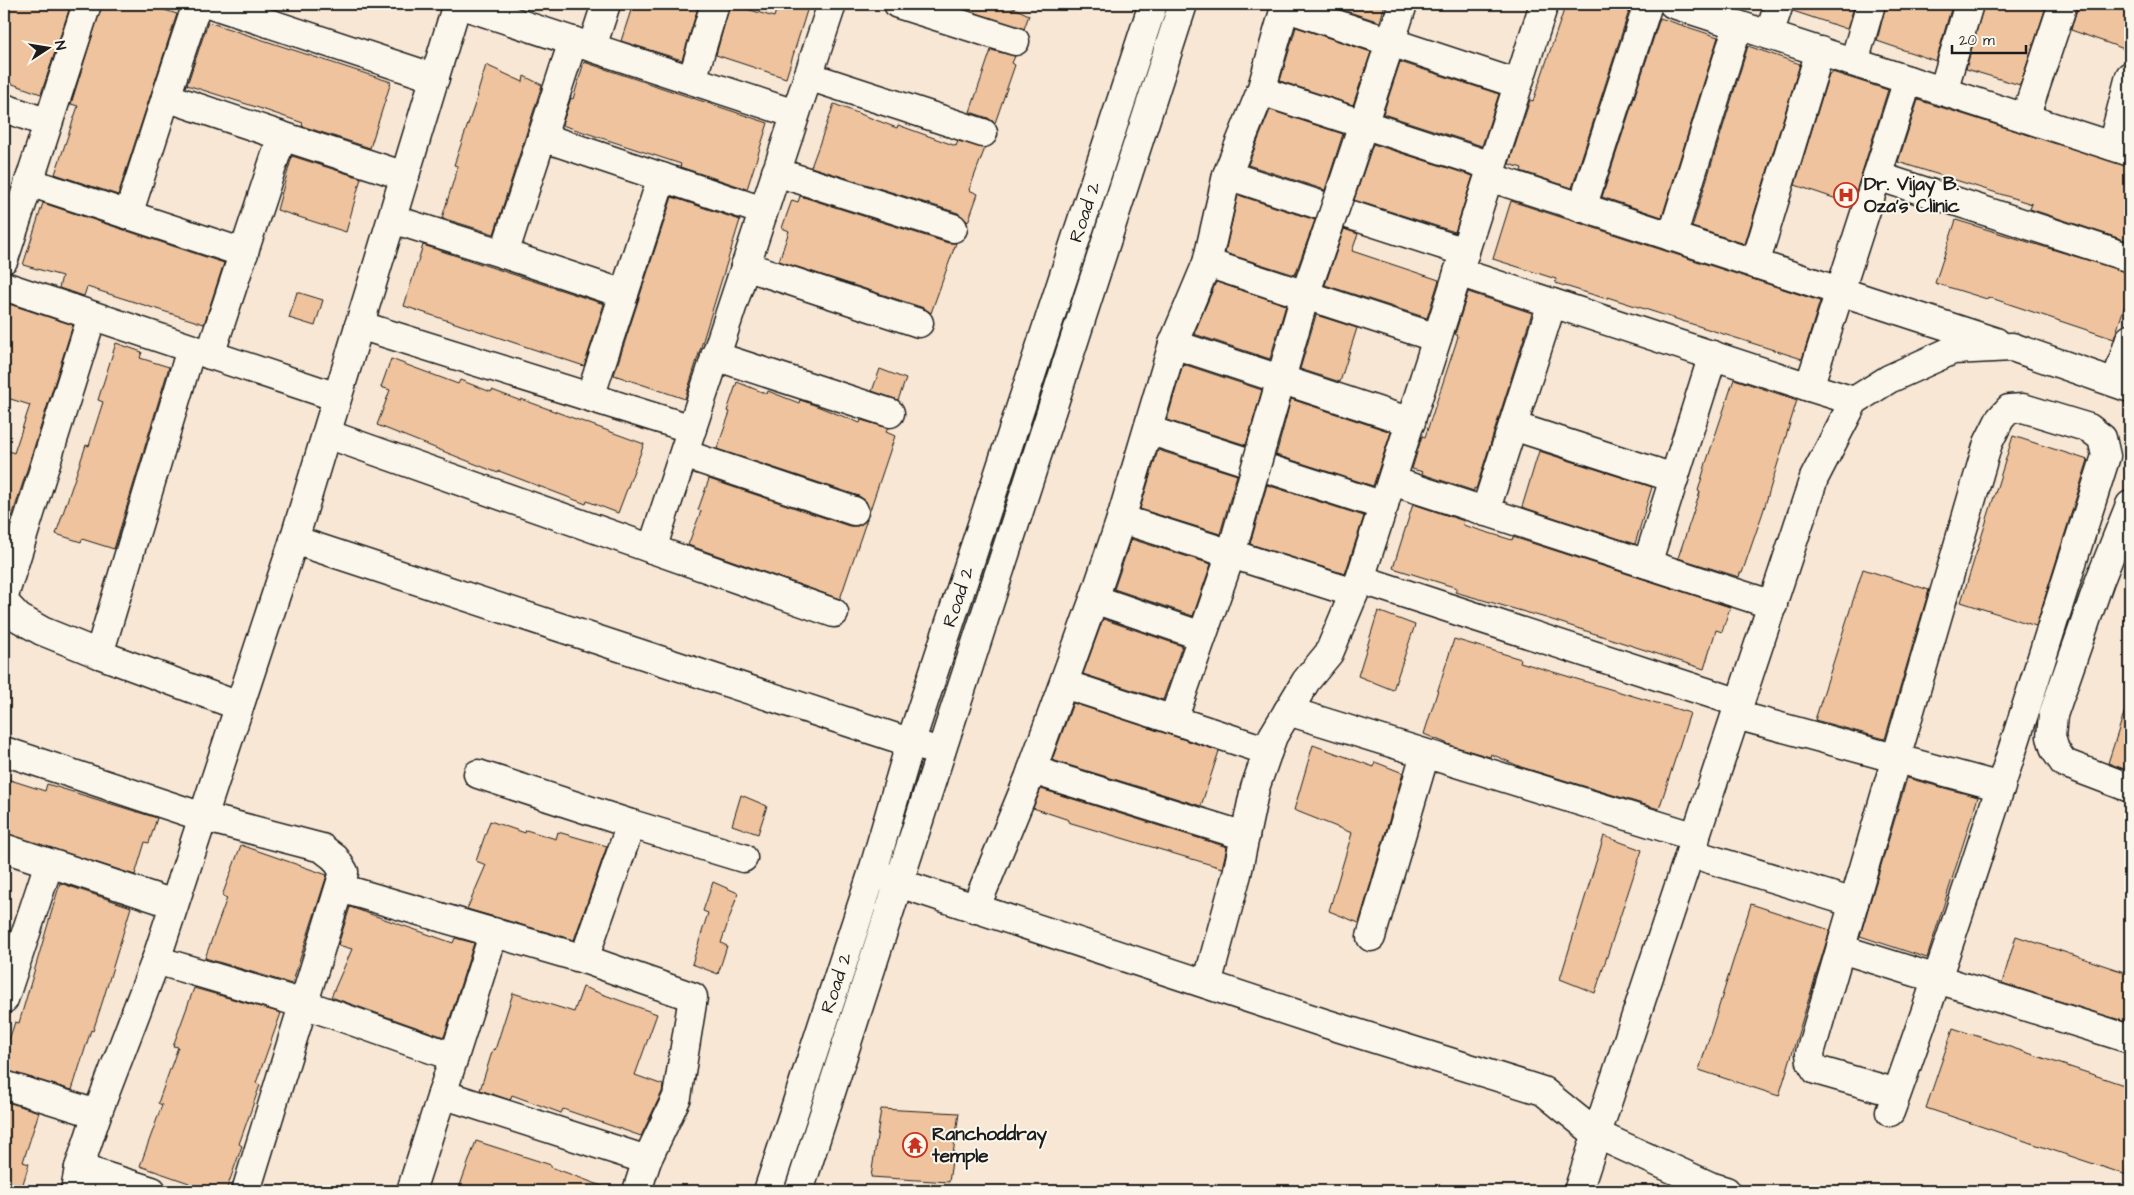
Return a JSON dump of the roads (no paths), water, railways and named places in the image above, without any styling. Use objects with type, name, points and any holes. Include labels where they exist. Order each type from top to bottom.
[{"type":"street","points":[[4,259],[87,4]]},
{"type":"street","points":[[128,215],[197,4]]},
{"type":"street","points":[[210,4],[435,78]]},
{"type":"street","points":[[152,1191],[77,1180],[97,1114],[156,960],[294,540],[458,4],[796,114]]},
{"type":"street","points":[[504,254],[542,137],[582,44],[606,4]]},
{"type":"street","points":[[692,80],[715,4]]},
{"type":"street","points":[[652,549],[832,4]]},
{"type":"street","points":[[898,4],[1015,41]]},
{"type":"street","name":"Road 2","points":[[768,1191],[873,871],[911,741],[1153,4]]},
{"type":"street","name":"Road 2","points":[[798,1191],[1183,4]]},
{"type":"street","points":[[1173,720],[1231,554],[1305,295],[1364,125],[1403,4]]},
{"type":"street","points":[[1207,984],[1237,874],[1255,788],[1273,736],[1306,681],[1329,653],[1357,586],[1544,4]]},
{"type":"street","points":[[1582,208],[1648,4]]},
{"type":"street","points":[[1769,35],[1779,4]]},
{"type":"street","points":[[1854,62],[1871,4]]},
{"type":"street","points":[[1943,91],[1969,4]]},
{"type":"street","points":[[2025,118],[2063,4]]},
{"type":"street","points":[[1682,5],[1738,25],[2121,149],[2130,76]]},
{"type":"street","points":[[975,908],[1032,770],[1094,599],[1121,519],[1173,344],[1207,263],[1227,175],[1261,91],[1285,6],[1518,84]]},
{"type":"street","points":[[1672,237],[1738,25]]},
{"type":"street","points":[[1755,264],[1820,51]]},
{"type":"street","points":[[808,76],[983,133]]},
{"type":"street","points":[[1810,386],[1908,80]]},
{"type":"street","points":[[1261,91],[1364,125],[1582,208],[2012,347],[2123,385],[2130,339]]},
{"type":"street","points":[[166,97],[405,176]]},
{"type":"street","points":[[4,108],[48,123]]},
{"type":"street","points":[[99,654],[201,352],[244,253],[282,136]]},
{"type":"street","points":[[542,137],[764,211]]},
{"type":"street","points":[[776,172],[953,228]]},
{"type":"street","points":[[1227,175],[1461,262],[1552,303],[1854,401]]},
{"type":"street","points":[[1877,176],[2130,258]]},
{"type":"street","points":[[590,397],[662,177]]},
{"type":"street","points":[[29,182],[244,253]]},
{"type":"street","points":[[392,219],[624,294]]},
{"type":"street","points":[[1207,263],[1437,338]]},
{"type":"street","points":[[745,266],[919,323]]},
{"type":"street","points":[[4,286],[337,397]]},
{"type":"street","points":[[1486,512],[1552,303]]},
{"type":"street","points":[[4,596],[92,316]]},
{"type":"street","points":[[360,325],[590,397],[688,441],[854,511]]},
{"type":"street","points":[[1173,344],[1411,422]]},
{"type":"street","points":[[1578,1191],[1814,478],[1854,401],[1889,379],[1953,350],[2012,347]]},
{"type":"street","points":[[1647,564],[1713,355]]},
{"type":"street","points":[[716,356],[890,413]]},
{"type":"street","points":[[2023,408],[2089,428],[2102,438],[2106,456],[2000,787],[1937,980],[1894,1103],[1816,1070],[1810,1062],[1810,1053],[1988,443],[2000,419],[2009,409],[2023,408]]},
{"type":"street","points":[[1513,426],[1674,478]]},
{"type":"street","points":[[1148,430],[1388,494],[1486,512],[1773,605]]},
{"type":"street","points":[[327,434],[834,612]]},
{"type":"street","points":[[2130,505],[2096,589],[2053,715],[2051,737],[2054,750],[2064,763],[2130,788]]},
{"type":"street","points":[[1121,519],[1231,554],[1357,586],[1738,709],[1895,758],[2000,787]]},
{"type":"street","points":[[294,540],[911,741],[939,753]]},
{"type":"street","points":[[1094,599],[1202,636]]},
{"type":"street","points":[[4,602],[18,618],[26,622],[99,654],[239,706]]},
{"type":"street","points":[[1064,684],[1268,751]]},
{"type":"street","points":[[1288,711],[1425,754],[1693,845],[1854,903]]},
{"type":"street","points":[[4,751],[203,817],[322,848],[335,858],[344,872],[246,1191]]},
{"type":"street","points":[[1371,938],[1425,754]]},
{"type":"street","points":[[1032,770],[1246,836]]},
{"type":"street","points":[[478,774],[743,858]]},
{"type":"street","points":[[584,959],[631,824]]},
{"type":"street","points":[[4,848],[174,904]]},
{"type":"street","points":[[5,989],[49,863]]},
{"type":"street","points":[[873,871],[899,883],[1333,1026],[1544,1091],[1596,1134],[1710,1186],[1726,1191]]},
{"type":"street","points":[[340,888],[584,959],[693,997],[677,1097],[646,1160],[637,1191]]},
{"type":"street","points":[[411,1191],[494,932]]},
{"type":"street","points":[[1841,949],[2130,1039]]},
{"type":"street","points":[[156,960],[304,1004],[454,1057]]},
{"type":"street","points":[[4,1085],[97,1114]]},
{"type":"street","points":[[442,1094],[646,1160]]},
{"type":"place","name":"Dr. Vijay B. Oza's Clinic","points":[[1846,195]]},
{"type":"place","name":"Ranchoddray temple","points":[[915,1145]]}]
